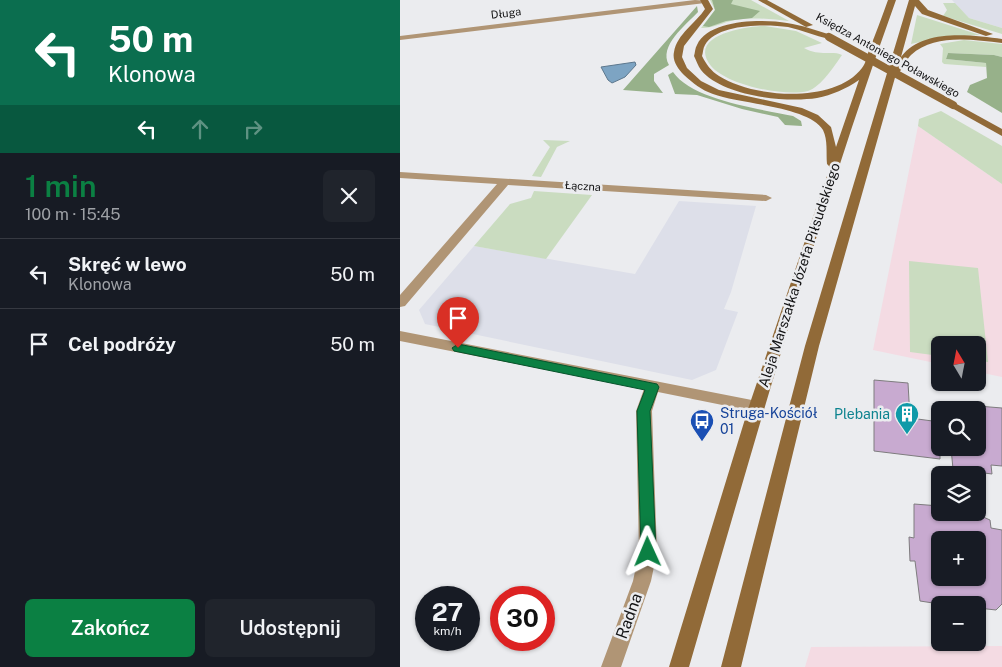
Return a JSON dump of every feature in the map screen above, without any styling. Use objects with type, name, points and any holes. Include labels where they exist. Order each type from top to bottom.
[{"type":"main road","points":[[704,0],[709,8],[706,15],[678,50],[682,68],[693,79],[715,91],[807,113],[822,123],[831,138],[833,173]]},
{"type":"main road","name":"Księdza Antoniego Poławskiego","points":[[762,0],[1002,133]]},
{"type":"main road","name":"Aleja Marszałka Józefa Piłsudskiego","points":[[679,667],[757,406],[867,68],[892,0]]},
{"type":"main road","points":[[914,0],[919,8],[935,17],[1002,40]]},
{"type":"main road","name":"Aleja Marszałka Józefa Piłsudskiego","points":[[730,667],[812,346],[887,83],[914,0]]},
{"type":"main road","points":[[829,37],[783,25],[742,24],[721,30],[709,36],[701,44],[698,56],[705,70],[723,82],[746,90],[780,96],[805,96],[826,92],[852,81],[867,68]]},
{"type":"main road","points":[[887,83],[909,52],[925,44],[957,38],[1002,40]]},
{"type":"street","name":"Długa","points":[[400,38],[704,0]]},
{"type":"street","name":"Łączna","points":[[400,175],[506,180],[766,198]]},
{"type":"street","points":[[400,303],[506,180]]},
{"type":"street","points":[[400,336],[652,387],[757,406]]},
{"type":"street","name":"Radna","points":[[611,667],[642,581],[648,552],[644,411],[652,387]]},
{"type":"shaded area","points":[[952,0],[1002,0],[1002,28],[969,18]]},
{"type":"shaded area","points":[[918,126],[1002,184],[1002,377],[986,374],[986,336],[931,336],[931,362],[873,350]]},
{"type":"shaded area","points":[[679,201],[756,206],[731,292],[724,309],[738,312],[716,370],[692,380],[425,324],[419,310],[474,246],[635,274]]},
{"type":"shaded area","points":[[931,646],[931,651],[986,651],[986,646],[1002,646],[1002,667],[805,667],[811,647]]},
{"type":"green space","points":[[710,0],[751,0],[789,21],[742,19],[701,28],[715,10]]},
{"type":"green space","points":[[712,0],[733,0],[731,4],[760,11],[752,18],[726,21],[709,27],[703,26],[715,10]]},
{"type":"green space","points":[[943,3],[955,3],[969,18],[1002,28],[1002,34],[943,16],[947,10]]},
{"type":"green space","points":[[697,6],[698,12],[670,43],[667,51],[669,65],[654,74],[654,81],[663,93],[623,90]]},
{"type":"green space","points":[[917,15],[980,35],[942,37],[911,44]]},
{"type":"green space","points":[[765,26],[796,31],[822,43],[804,48],[810,51],[842,55],[818,85],[808,91],[798,92],[771,91],[742,84],[719,73],[711,66],[705,55],[706,47],[712,40],[733,30]]},
{"type":"green space","points":[[964,40],[1002,44],[1002,57],[948,53],[946,59],[986,63],[986,67],[944,64],[942,62],[943,48],[940,44]]},
{"type":"green space","points":[[948,53],[1002,57],[1002,113],[967,92],[970,85],[987,78],[986,63],[946,59]]},
{"type":"green space","points":[[673,72],[682,82],[695,90],[728,102],[793,116],[801,121],[802,126],[785,125],[778,117],[742,109],[697,95],[675,94],[668,75]]},
{"type":"green space","points":[[941,111],[1002,146],[1002,184],[918,126],[919,119]]},
{"type":"green space","points":[[543,140],[570,141],[557,147],[541,177],[532,176],[550,147]]},
{"type":"green space","points":[[534,191],[592,195],[546,259],[474,246],[510,204],[531,198]]},
{"type":"green space","points":[[909,261],[978,268],[985,336],[931,336],[931,355],[910,352]]},
{"type":"green space","points":[[986,343],[988,362],[986,362]]},
{"type":"water","points":[[635,62],[636,65],[625,77],[612,83],[608,80],[601,67]]},
{"type":"building","points":[[874,380],[908,383],[910,418],[931,421],[931,456],[940,456],[940,459],[874,451]]},
{"type":"building","points":[[986,407],[1002,408],[1002,466],[991,465],[992,474],[986,473],[986,466],[953,466],[952,456],[986,456]]},
{"type":"building","points":[[914,504],[931,505],[931,521],[986,521],[986,518],[990,520],[991,528],[1002,530],[1002,604],[996,610],[986,609],[986,596],[931,596],[931,603],[920,601],[915,561],[910,561],[909,537],[914,538]]},
{"type":"place","name":"Plebania","points":[[907,435]]},
{"type":"place","name":"Struga-Kościół 01","points":[[702,442]]},
{"type":"route","points":[[458,348],[652,387],[644,411],[648,552]]}]
